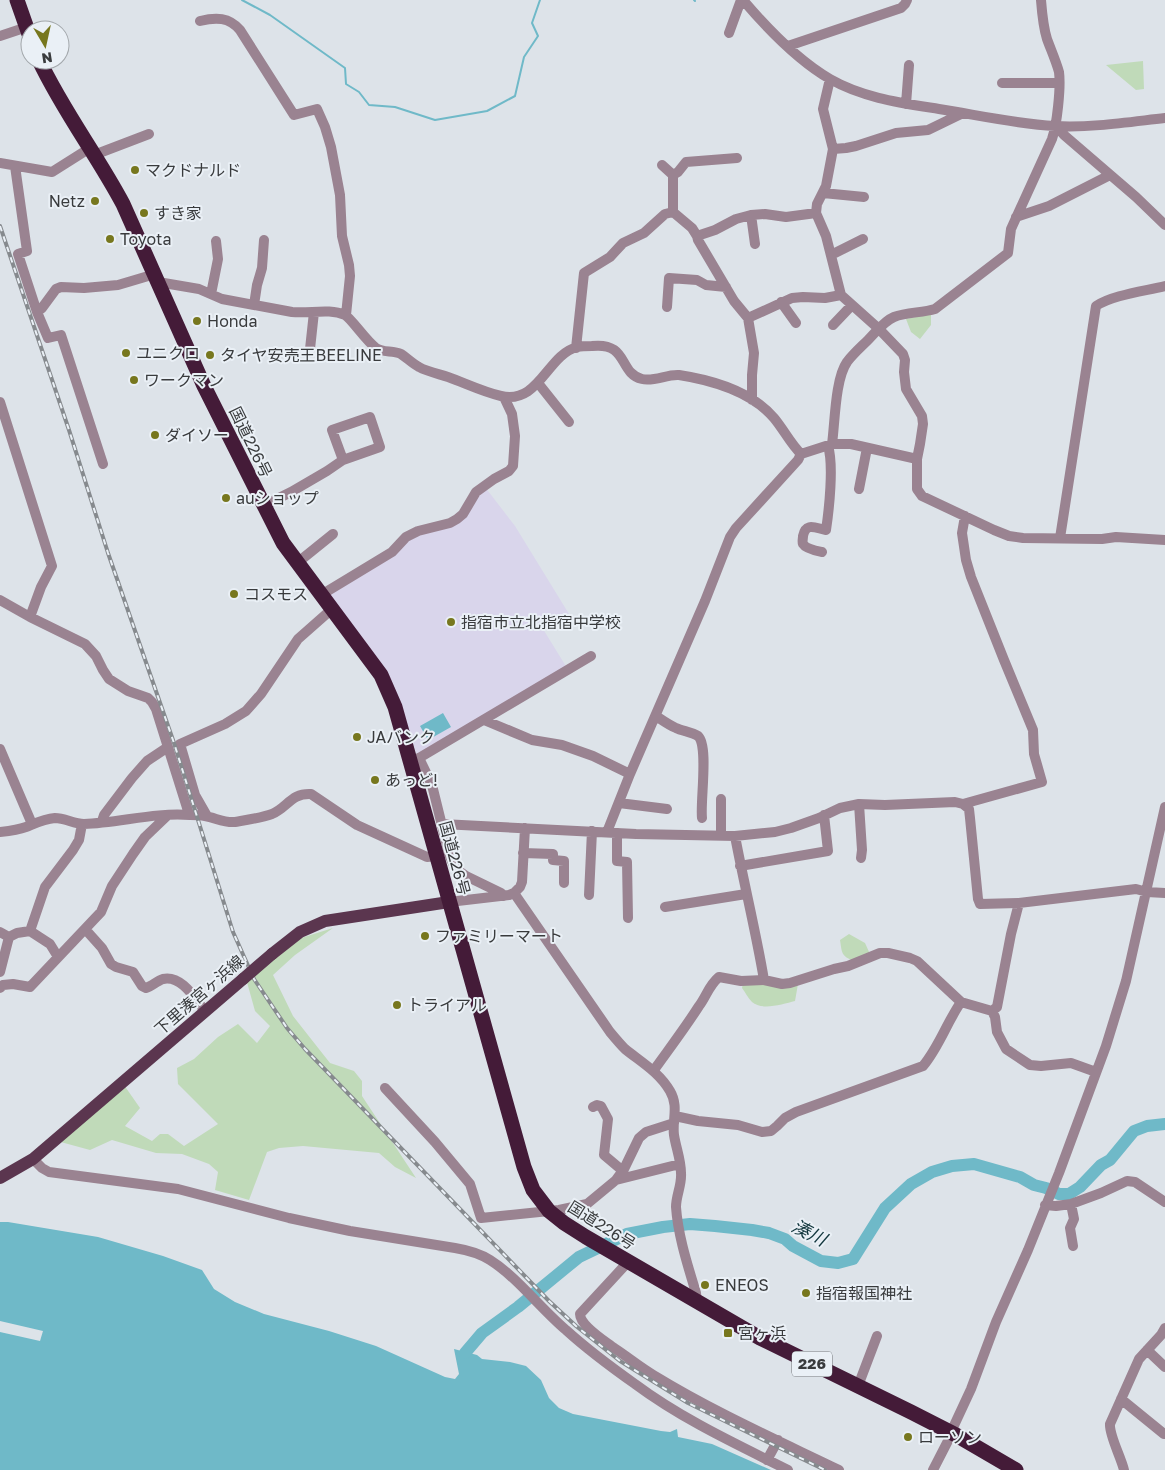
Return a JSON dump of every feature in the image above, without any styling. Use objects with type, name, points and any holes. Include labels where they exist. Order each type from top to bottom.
[{"type":"highway","points":[[17,0],[24,20]]},
{"type":"highway","name":"国道226号","points":[[44,70],[67,112],[111,180],[204,386],[283,543],[381,675],[395,707],[415,760],[436,856],[524,1167],[533,1190],[549,1211],[586,1238],[760,1338],[951,1432],[1016,1470]]},
{"type":"main road","name":"下里湊宮ヶ浜線","points":[[0,1178],[32,1159],[300,932],[325,921],[449,902]]},
{"type":"street","points":[[729,33],[742,0],[788,46],[807,63],[830,79],[870,96],[906,104],[1056,126],[1165,118]]},
{"type":"street","points":[[788,46],[901,8],[907,0]]},
{"type":"street","points":[[822,552],[807,547],[803,541],[807,528],[826,530],[830,510],[829,450],[841,373],[847,362],[892,318],[935,309],[1008,253],[1011,229],[1052,139],[1056,126],[1059,76],[1057,65],[1046,37],[1041,0]]},
{"type":"street","points":[[200,21],[211,18],[228,20],[234,23],[294,115],[318,109],[331,147],[340,195],[342,236],[350,276],[346,315]]},
{"type":"street","points":[[0,36],[20,33]]},
{"type":"street","points":[[906,104],[908,65]]},
{"type":"street","points":[[830,79],[823,109],[833,149],[828,178],[817,204],[816,213],[824,230],[841,295],[879,329],[903,354],[906,389],[922,416],[923,429],[917,459],[917,489],[919,492],[922,496],[1009,536],[1023,538],[1102,539],[1116,537],[1165,540]]},
{"type":"street","points":[[1002,83],[1059,83]]},
{"type":"street","points":[[833,149],[856,146],[896,133],[928,130],[963,113]]},
{"type":"street","points":[[1056,126],[1165,225]]},
{"type":"street","points":[[0,163],[52,172],[92,151],[149,134]]},
{"type":"street","points":[[673,174],[678,172],[686,162],[737,158]]},
{"type":"street","points":[[662,165],[673,174]]},
{"type":"street","points":[[15,166],[27,251],[18,254],[37,312],[48,338],[61,335],[103,464]]},
{"type":"street","points":[[673,174],[673,212],[692,228],[726,287],[748,318],[754,353],[752,400]]},
{"type":"street","points":[[1016,217],[1049,206],[1110,175]]},
{"type":"street","points":[[823,193],[864,197]]},
{"type":"street","points":[[576,348],[584,273],[610,257],[623,243],[644,233],[665,214],[673,212]]},
{"type":"street","points":[[697,236],[715,230],[736,219],[751,215],[765,214],[780,217],[816,213]]},
{"type":"street","points":[[751,215],[754,244]]},
{"type":"street","points":[[831,255],[863,239]]},
{"type":"street","points":[[254,305],[262,268],[264,240]]},
{"type":"street","points":[[210,294],[218,259],[216,241]]},
{"type":"street","points":[[37,312],[56,289],[61,287],[84,288],[118,285],[156,278],[222,298],[254,305],[302,313],[333,312],[346,315],[377,349],[385,352],[399,353],[420,368],[504,397],[520,395],[533,388],[561,357],[576,348],[602,345],[618,352],[629,370],[642,378],[651,379],[674,375],[696,378],[732,390],[752,400],[768,412],[802,454]]},
{"type":"street","points":[[667,308],[669,278],[697,280],[714,287],[726,287]]},
{"type":"street","points":[[1060,538],[1096,306],[1101,302],[1125,295],[1165,286]]},
{"type":"street","points":[[748,318],[792,298],[825,298],[841,295]]},
{"type":"street","points":[[781,302],[796,322]]},
{"type":"street","points":[[833,325],[852,305]]},
{"type":"street","points":[[310,348],[314,312]]},
{"type":"street","points":[[538,383],[569,422]]},
{"type":"street","points":[[321,595],[392,552],[406,538],[418,531],[450,523],[457,519],[463,514],[476,492],[509,471],[513,466],[515,436],[512,414],[504,397]]},
{"type":"street","points":[[0,402],[52,566],[41,587],[30,617]]},
{"type":"street","points":[[264,506],[298,488],[343,460],[380,446],[370,417],[332,430],[343,460]]},
{"type":"street","points":[[628,918],[627,862],[617,861],[612,832],[619,803],[705,601],[730,537],[802,454],[830,445],[850,444],[917,459]]},
{"type":"street","points":[[858,489],[867,448]]},
{"type":"street","points":[[442,824],[735,836],[775,832],[791,828],[840,808],[859,804],[885,805],[954,802],[963,804],[1042,782],[1034,754],[1033,730],[971,577],[966,560],[962,533],[964,516]]},
{"type":"street","points":[[296,563],[334,534]]},
{"type":"street","points":[[0,600],[84,644],[96,656],[110,679],[128,691],[148,698],[152,702],[156,709],[189,814]]},
{"type":"street","points":[[207,816],[195,795],[180,744],[225,724],[246,712],[261,694],[298,639],[332,609]]},
{"type":"street","points":[[591,656],[415,760],[432,785],[449,854],[455,868],[461,874],[509,895],[610,1032],[624,1048],[654,1070],[674,1099],[674,1133],[681,1173],[676,1209],[697,1302]]},
{"type":"street","points":[[656,716],[676,728],[697,736],[702,742],[704,762],[702,818]]},
{"type":"street","points":[[484,720],[532,740],[562,746],[593,756],[630,774]]},
{"type":"street","points":[[102,821],[104,815],[147,761],[168,747]]},
{"type":"street","points":[[0,749],[32,824]]},
{"type":"street","points":[[0,832],[25,828],[49,818],[58,818],[82,824],[189,814],[207,816],[222,822],[233,822],[273,813],[294,797],[302,794],[311,794],[357,825],[427,857],[436,856]]},
{"type":"street","points":[[721,799],[721,836]]},
{"type":"street","points":[[619,803],[667,809]]},
{"type":"street","points":[[859,804],[861,858]]},
{"type":"street","points":[[963,804],[968,809],[970,818],[978,900],[980,904],[1019,903],[1136,889],[1147,892],[1165,892]]},
{"type":"street","points":[[933,1470],[971,1389],[996,1322],[1028,1250],[1106,1046],[1124,989],[1165,807]]},
{"type":"street","points":[[58,957],[50,944],[30,931],[4,935],[1,980],[30,987],[101,912],[112,886],[145,837],[168,815]]},
{"type":"street","points":[[740,866],[828,850],[824,816]]},
{"type":"street","points":[[30,931],[45,887],[79,840],[82,824]]},
{"type":"street","points":[[449,902],[509,895],[520,887],[522,882],[525,828]]},
{"type":"street","points":[[589,895],[592,831]]},
{"type":"street","points":[[735,836],[764,980]]},
{"type":"street","points":[[523,853],[553,854],[553,860],[564,861],[564,883]]},
{"type":"street","points":[[665,907],[746,894]]},
{"type":"street","points":[[992,1011],[997,1007],[1019,903]]},
{"type":"street","points":[[85,929],[102,948],[111,964],[116,968],[133,972],[142,986],[146,988],[165,979],[177,980],[184,985],[206,1011]]},
{"type":"street","points":[[654,1070],[690,1021],[713,982],[719,977],[741,981],[764,980],[782,984],[790,983],[848,966],[880,953],[888,953],[917,961],[961,1002],[992,1011],[998,1032],[1006,1049],[1030,1065],[1041,1066],[1071,1063],[1096,1072]]},
{"type":"street","points":[[386,1088],[470,1184],[481,1218],[549,1211],[586,1204],[620,1176],[639,1138],[646,1132],[674,1119],[738,1125],[762,1132],[771,1131],[785,1118],[796,1112],[923,1066],[930,1058],[961,1002]]},
{"type":"street","points":[[593,1107],[601,1106],[608,1119],[604,1155],[620,1176]]},
{"type":"street","points":[[32,1159],[49,1172],[178,1189],[298,1220],[350,1231],[468,1250],[490,1260],[505,1272],[585,1346],[637,1386],[676,1411],[788,1470]]},
{"type":"street","points":[[620,1176],[680,1164]]},
{"type":"street","points":[[1046,1202],[1056,1206],[1071,1204],[1127,1181],[1135,1182],[1165,1202]]},
{"type":"street","points":[[1071,1204],[1074,1219],[1070,1228],[1073,1246]]},
{"type":"street","points":[[628,1262],[580,1314],[582,1322],[600,1338],[654,1376],[703,1404],[839,1470]]},
{"type":"street","points":[[1124,1470],[1110,1424],[1139,1359],[1165,1328]]},
{"type":"street","points":[[858,1386],[877,1336]]},
{"type":"street","points":[[1147,1350],[1165,1367]]},
{"type":"street","points":[[1120,1399],[1164,1434]]},
{"type":"street","points":[[767,1460],[778,1440]]},
{"type":"shaded area","name":"指宿市立北指宿中学校","points":[[485,487],[515,526],[569,614],[543,629],[567,668],[417,755],[395,694],[326,595],[408,539],[452,525]]},
{"type":"green space","points":[[1143,61],[1144,89],[1136,90],[1106,65]]},
{"type":"green space","points":[[931,314],[931,325],[920,339],[911,332],[906,319]]},
{"type":"green space","points":[[333,928],[295,955],[273,975],[293,1016],[330,1063],[354,1071],[362,1081],[362,1096],[416,1178],[395,1167],[379,1153],[303,1146],[279,1148],[267,1152],[249,1200],[215,1190],[218,1172],[209,1164],[182,1154],[156,1153],[112,1140],[90,1150],[57,1141],[124,1085],[140,1108],[125,1126],[152,1141],[160,1134],[168,1134],[184,1146],[218,1124],[178,1084],[177,1068],[194,1059],[218,1037],[238,1024],[257,1043],[270,1026],[255,1011],[245,975],[301,938]]},
{"type":"green space","points":[[849,934],[865,943],[870,954],[854,961],[844,956],[840,940]]},
{"type":"green space","points":[[743,983],[798,984],[795,1001],[773,1006],[756,1005],[742,988]]},
{"type":"water","points":[[443,713],[451,727],[428,740],[420,726]]},
{"type":"water","points":[[0,1222],[98,1237],[163,1256],[202,1270],[214,1289],[235,1302],[264,1314],[329,1331],[376,1346],[445,1377],[455,1379],[459,1374],[454,1349],[477,1355],[482,1359],[526,1366],[541,1380],[549,1398],[559,1408],[573,1414],[661,1431],[670,1432],[677,1429],[678,1437],[712,1444],[771,1470],[0,1470]]},
{"type":"pier","points":[[0,1321],[43,1331],[40,1341],[0,1332]]},
{"type":"waterway","points":[[242,0],[270,15],[345,68],[346,84],[359,92],[369,105],[395,107],[435,120],[487,111],[515,96],[524,57],[538,36],[532,23],[540,0]]},
{"type":"waterway","name":"湊川","points":[[465,1353],[482,1333],[518,1307],[579,1257],[627,1234],[690,1224],[752,1230],[769,1233],[785,1239],[793,1246],[821,1261],[838,1263],[853,1259],[885,1208],[911,1184],[932,1172],[952,1166],[974,1164],[1020,1177],[1034,1185],[1059,1194],[1069,1194],[1080,1187],[1101,1165],[1110,1160],[1134,1131],[1147,1126],[1165,1124]]},
{"type":"railway","points":[[0,226],[69,430],[108,553],[174,743],[233,932],[254,979],[287,1028],[305,1049],[549,1301],[576,1326],[620,1361],[688,1403],[825,1470]]},
{"type":"place","name":"マクドナルド","points":[[135,170]]},
{"type":"place","name":"Netz","points":[[95,201]]},
{"type":"place","name":"すき家","points":[[144,213]]},
{"type":"place","name":"Toyota","points":[[110,239]]},
{"type":"place","name":"Honda","points":[[197,321]]},
{"type":"place","name":"ユニクロ","points":[[126,353]]},
{"type":"place","name":"タイヤ安売王BEELINE","points":[[210,355]]},
{"type":"place","name":"ワークマン","points":[[134,380]]},
{"type":"place","name":"ダイソー","points":[[155,435]]},
{"type":"place","name":"auショップ","points":[[226,498]]},
{"type":"place","name":"コスモス","points":[[234,594]]},
{"type":"place","name":"指宿市立北指宿中学校","points":[[451,622]]},
{"type":"place","name":"JAバンク","points":[[357,737]]},
{"type":"place","name":"あっど!","points":[[375,780]]},
{"type":"place","name":"ファミリーマート","points":[[425,936]]},
{"type":"place","name":"トライアル","points":[[397,1005]]},
{"type":"place","name":"ENEOS","points":[[705,1285]]},
{"type":"place","name":"指宿報国神社","points":[[806,1293]]},
{"type":"place","name":"宮ヶ浜","points":[[728,1333]]},
{"type":"place","name":"ローソン","points":[[908,1437]]}]
